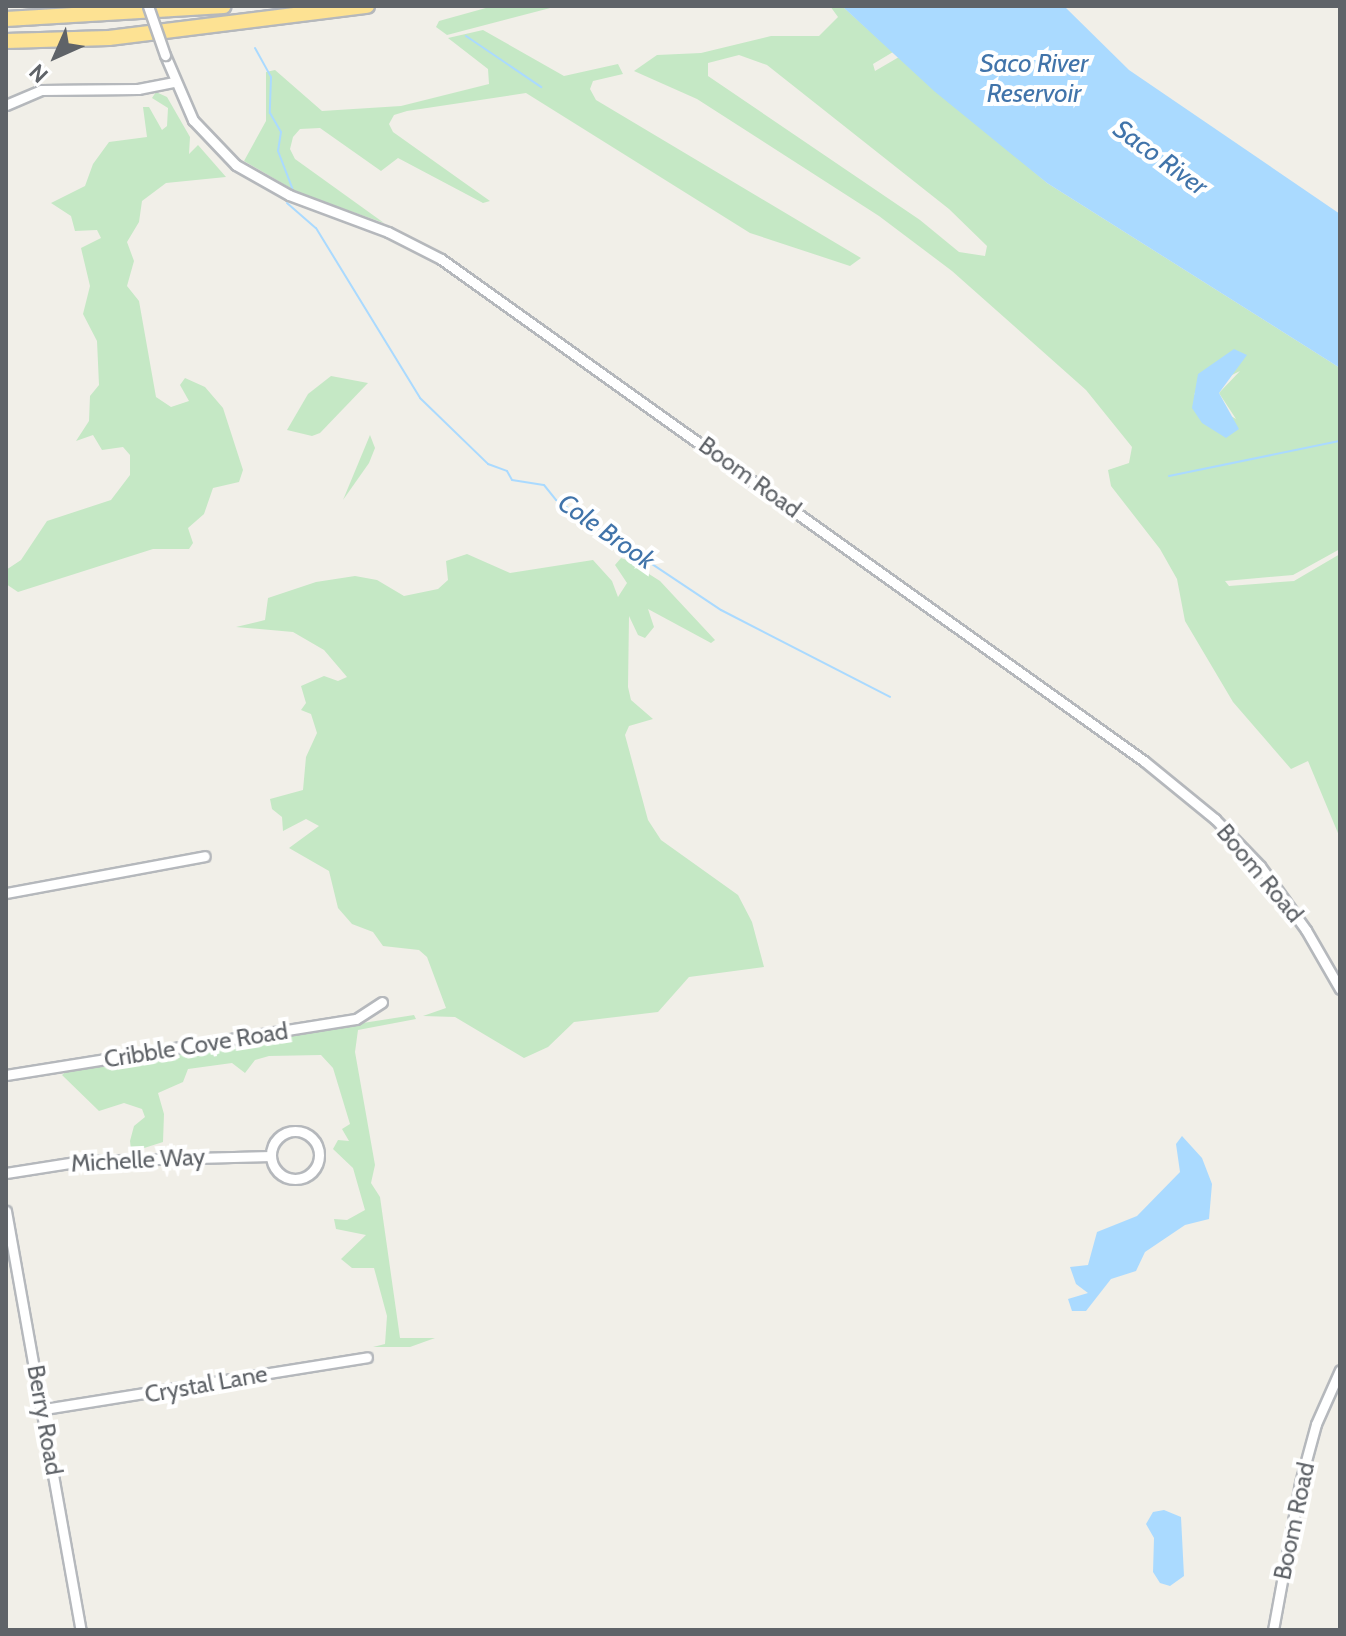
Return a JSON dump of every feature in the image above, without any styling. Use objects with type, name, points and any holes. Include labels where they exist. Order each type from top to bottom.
[{"type":"highway","points":[[6,19],[224,6]]},
{"type":"highway","points":[[6,41],[140,35],[367,6]]},
{"type":"street","name":"Boom Road","points":[[148,6],[174,82],[198,127],[236,165],[289,195],[404,239],[457,269],[1114,737],[1239,843],[1295,913],[1340,989]]},
{"type":"street","points":[[6,105],[41,90],[138,89],[174,82]]},
{"type":"street","points":[[6,893],[205,856]]},
{"type":"street","name":"Cribble Cove Road","points":[[6,1075],[356,1019],[382,1002]]},
{"type":"street","points":[[290,1132],[305,1134],[319,1153],[315,1168],[296,1179],[282,1175],[271,1156],[276,1141],[290,1132]]},
{"type":"street","name":"Michelle Way","points":[[6,1173],[82,1161],[271,1156]]},
{"type":"street","name":"Berry Road","points":[[6,1211],[44,1409],[81,1630]]},
{"type":"street","name":"Crystal Lane","points":[[44,1409],[367,1357]]},
{"type":"street","name":"Boom Road","points":[[1273,1630],[1300,1483],[1316,1424],[1340,1370]]},
{"type":"green space","points":[[493,6],[558,6],[447,35],[436,27],[439,21]]},
{"type":"green space","points":[[830,6],[842,6],[893,52],[873,64],[875,71],[899,57],[1047,183],[1340,368],[1340,549],[1293,575],[1225,581],[1229,586],[1294,581],[1340,554],[1340,838],[1308,761],[1291,769],[1233,702],[1185,621],[1177,579],[1160,549],[1111,486],[1108,470],[1129,463],[1132,447],[1086,390],[952,271],[879,216],[697,99],[634,71],[657,55],[701,53],[771,36],[819,36],[838,17]],"holes":[[[739,55],[767,65],[949,209],[987,246],[985,256],[959,252],[920,220],[708,76],[708,63]],[[1240,371],[1219,393],[1236,419],[1194,394]]]},
{"type":"green space","points":[[483,30],[564,76],[618,64],[623,74],[593,81],[590,89],[596,100],[861,258],[850,266],[750,233],[526,93],[407,111],[394,115],[389,124],[393,132],[490,201],[483,203],[398,158],[381,171],[320,128],[300,129],[293,137],[290,149],[295,159],[384,223],[299,193],[244,161],[266,121],[266,72],[275,70],[322,111],[401,106],[489,84],[488,69],[448,38]]},
{"type":"green space","points":[[156,92],[167,97],[190,137],[189,154],[198,145],[226,177],[166,183],[142,201],[139,222],[127,242],[134,261],[127,286],[139,301],[156,397],[171,407],[189,401],[180,385],[185,378],[205,387],[223,408],[243,470],[239,482],[213,488],[204,514],[188,528],[193,543],[189,549],[153,549],[18,592],[6,584],[6,570],[21,560],[47,521],[111,500],[130,475],[130,455],[123,447],[102,450],[93,435],[76,441],[89,421],[90,396],[99,385],[97,341],[83,314],[90,286],[81,248],[101,238],[97,230],[75,231],[71,216],[51,203],[85,186],[93,164],[109,142],[147,137],[143,107],[149,107],[162,130],[167,126],[168,108],[152,98]]},
{"type":"green space","points":[[331,376],[368,383],[320,433],[312,436],[287,430],[308,394]]},
{"type":"green space","points":[[370,435],[375,448],[369,463],[343,500]]},
{"type":"green space","points":[[467,554],[510,573],[593,560],[612,581],[618,597],[627,583],[615,565],[621,558],[627,560],[660,581],[715,640],[711,643],[648,609],[654,627],[645,638],[638,635],[629,616],[628,687],[631,700],[653,719],[629,726],[625,735],[648,820],[661,840],[738,895],[752,922],[764,967],[689,977],[658,1012],[574,1022],[548,1047],[524,1058],[455,1017],[423,1016],[446,1008],[427,957],[419,950],[383,946],[373,932],[352,924],[338,908],[329,871],[289,848],[319,826],[306,819],[283,831],[282,817],[272,809],[270,799],[303,790],[306,757],[317,733],[311,714],[301,710],[306,703],[301,686],[324,676],[338,681],[347,677],[324,650],[293,632],[236,627],[265,620],[268,598],[316,582],[355,576],[377,580],[404,596],[438,589],[448,580],[446,561]]},
{"type":"green space","points":[[414,1015],[416,1019],[358,1030],[355,1052],[375,1165],[371,1183],[380,1197],[400,1338],[435,1338],[410,1347],[373,1347],[385,1344],[387,1316],[374,1268],[352,1268],[341,1259],[366,1235],[336,1229],[334,1219],[347,1220],[365,1210],[353,1168],[333,1149],[338,1140],[349,1141],[342,1129],[350,1124],[333,1068],[321,1055],[269,1056],[255,1060],[245,1073],[232,1063],[188,1069],[183,1082],[158,1093],[164,1114],[163,1142],[141,1149],[131,1149],[130,1141],[134,1126],[145,1117],[142,1109],[124,1103],[99,1111],[62,1075],[69,1069]]},
{"type":"water","name":"Saco River Reservoir","points":[[842,6],[1064,6],[1129,70],[1340,214],[1340,368],[1047,183],[934,91]]},
{"type":"water","points":[[1234,349],[1247,355],[1219,393],[1239,429],[1226,438],[1202,423],[1192,408],[1198,374]]},
{"type":"water","points":[[1182,1136],[1202,1158],[1212,1184],[1209,1219],[1185,1225],[1145,1252],[1136,1271],[1111,1279],[1086,1311],[1072,1311],[1068,1299],[1088,1293],[1076,1284],[1070,1267],[1088,1265],[1097,1232],[1137,1216],[1180,1172],[1176,1144]]},
{"type":"water","points":[[1164,1510],[1181,1517],[1184,1576],[1170,1586],[1160,1583],[1153,1572],[1154,1538],[1146,1524],[1153,1512]]},
{"type":"waterway","points":[[466,36],[541,87]]},
{"type":"waterway","name":"Cole Brook","points":[[255,48],[271,77],[270,113],[281,132],[278,151],[292,188]]},
{"type":"waterway","name":"Cole Brook","points":[[287,203],[316,228],[420,398],[488,464],[507,471],[512,480],[544,485],[556,500],[721,610],[890,697]]},
{"type":"waterway","points":[[1169,476],[1340,441]]},
{"type":"water label","name":"Saco River","points":[[1160,158]]}]
